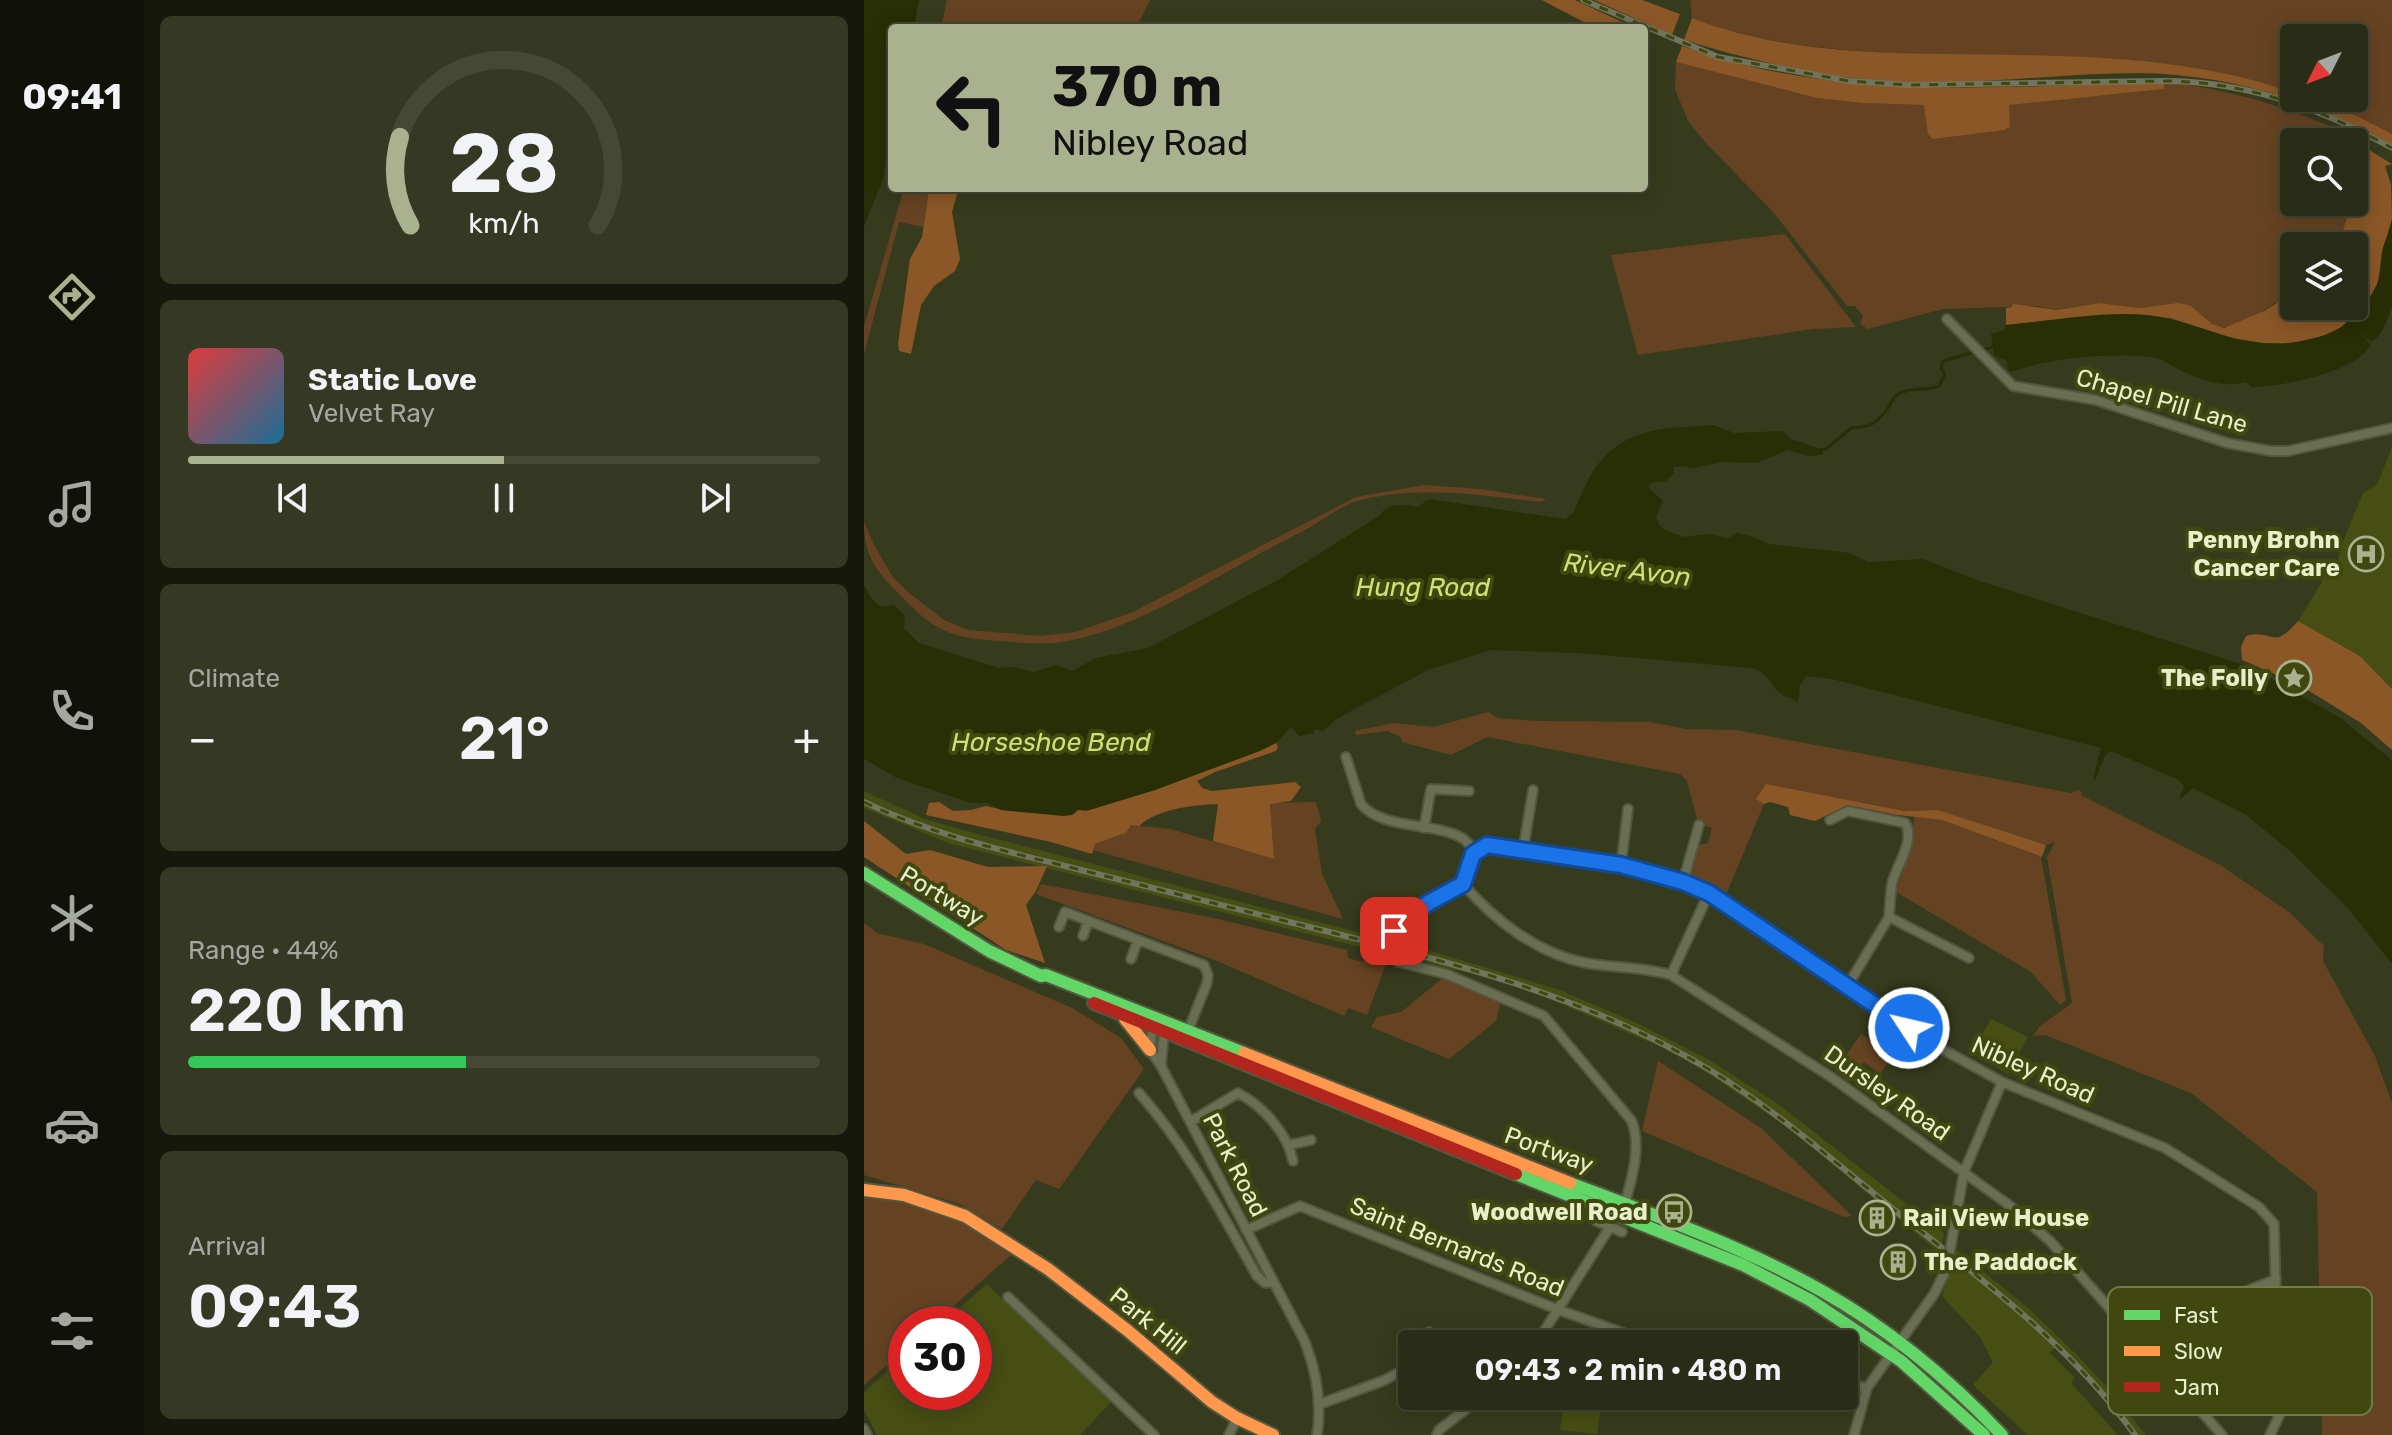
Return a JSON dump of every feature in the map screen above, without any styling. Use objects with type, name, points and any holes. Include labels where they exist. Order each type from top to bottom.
[{"type":"main road","name":"Portway","points":[[864,873],[989,951],[1041,976],[1045,981],[1122,1015],[1159,1024]]},
{"type":"main road","name":"Portway","points":[[1041,976],[1046,975],[1186,1036],[1743,1265],[1801,1293],[1896,1347],[1984,1435]]},
{"type":"main road","points":[[1122,1015],[1150,1050]]},
{"type":"main road","name":"Portway","points":[[1186,1036],[1625,1203],[1775,1267],[1824,1292],[1974,1405],[2002,1435]]},
{"type":"main road","name":"Park Hill","points":[[864,1190],[904,1195],[965,1216],[1048,1269],[1127,1330],[1198,1391],[1237,1418],[1273,1435]]},
{"type":"street","name":"Chapel Pill Lane","points":[[1947,319],[2013,386],[2096,400],[2227,443],[2288,451],[2392,428]]},
{"type":"street","points":[[1346,757],[1365,810],[1394,821],[1459,836],[1475,851],[1463,884],[1428,903],[1389,936],[1398,962],[1446,974],[1544,1016],[1631,1120],[1635,1133],[1633,1169],[1625,1203]]},
{"type":"street","points":[[1351,771],[1363,767]]},
{"type":"street","points":[[1424,828],[1431,789],[1469,791]]},
{"type":"street","points":[[1523,851],[1533,790]]},
{"type":"street","points":[[1621,865],[1628,809]]},
{"type":"street","points":[[1830,820],[1848,811],[1905,823],[1909,830],[1892,884],[1889,917],[1848,985]]},
{"type":"street","points":[[1683,882],[1699,825]]},
{"type":"street","name":"Nibley Road","points":[[1475,851],[1487,845],[1621,865],[1683,882],[1709,893],[1942,1049],[2002,1082],[2165,1148],[2259,1207],[2274,1224],[2276,1287]]},
{"type":"street","name":"Dursley Road","points":[[1463,884],[1501,922],[1522,936],[1582,962],[1671,975],[1831,1077],[2009,1205],[2050,1241],[2108,1304]]},
{"type":"street","points":[[1671,975],[1709,893]]},
{"type":"street","points":[[1059,927],[1065,912],[1204,965],[1207,968],[1207,983],[1186,1036]]},
{"type":"street","points":[[1889,917],[1969,958]]},
{"type":"street","points":[[1083,936],[1088,921]]},
{"type":"street","points":[[1131,959],[1138,940]]},
{"type":"street","points":[[1150,1050],[1159,1024]]},
{"type":"street","points":[[1159,1024],[1161,1066]]},
{"type":"street","name":"Park Road","points":[[1150,1050],[1305,1342],[1314,1366],[1320,1404],[1317,1435]]},
{"type":"street","points":[[1854,1435],[1867,1388],[1934,1294],[1946,1270],[1964,1172],[2002,1082]]},
{"type":"street","name":"Park Road","points":[[1139,1093],[1167,1125],[1191,1160],[1257,1276],[1265,1283],[1273,1282]]},
{"type":"street","points":[[1190,1122],[1238,1093],[1273,1123],[1289,1145],[1293,1161]]},
{"type":"street","points":[[1289,1145],[1311,1140]]},
{"type":"street","name":"Saint Bernards Road","points":[[1246,1230],[1300,1206],[1615,1330]]},
{"type":"street","points":[[1596,1221],[1622,1232]]},
{"type":"street","points":[[1545,1330],[1610,1227]]},
{"type":"street","points":[[2256,1287],[2276,1279]]},
{"type":"street","points":[[1015,1304],[1023,1295]]},
{"type":"street","points":[[1008,1297],[1154,1435]]},
{"type":"street","points":[[1320,1404],[1398,1373]]},
{"type":"street","points":[[1858,1386],[1867,1388]]},
{"type":"street","points":[[1437,1435],[1439,1430],[1465,1410]]},
{"type":"street","name":"Dursley Road","points":[[2205,1415],[2222,1435]]},
{"type":"street","name":"Nibley Road","points":[[2270,1435],[2279,1415]]},
{"type":"street","points":[[1229,1435],[1237,1418]]},
{"type":"street","points":[[864,1429],[867,1435]]},
{"type":"shaded area","points":[[947,0],[1150,0],[1138,24],[942,24]]},
{"type":"shaded area","points":[[1542,0],[1575,0],[1626,24],[1587,24]]},
{"type":"shaded area","points":[[1594,0],[1642,0],[1680,14],[1672,35]]},
{"type":"shaded area","points":[[1690,0],[2392,0],[2392,134],[2341,112],[2368,112],[2368,24],[2280,24],[2280,89],[2240,77],[2129,60],[1903,53],[1788,43],[1729,31],[1692,18]]},
{"type":"shaded area","points":[[1692,18],[1753,37],[1816,47],[1880,52],[2121,59],[2165,64],[2252,80],[2280,89],[2280,96],[2205,78],[2139,73],[1927,83],[1870,80],[1789,67],[1684,40]]},
{"type":"shaded area","points":[[1682,46],[1741,64],[1801,76],[1861,83],[1981,87],[2164,82],[2164,89],[2009,105],[2010,127],[2004,130],[1933,139],[1928,134],[1924,105],[1817,98],[1676,62]]},
{"type":"shaded area","points":[[1676,62],[1817,98],[1925,105],[1928,133],[2004,130],[2008,105],[2164,89],[2164,82],[2229,93],[2270,104],[2280,107],[2280,112],[2294,112],[2332,127],[2280,128],[2280,216],[2348,218],[2343,232],[2280,232],[2280,300],[2235,325],[2213,325],[2191,306],[2140,308],[2099,303],[2057,310],[2037,306],[1943,309],[1867,329],[1860,323],[1863,316],[1855,306],[1847,306],[1773,212],[1688,121],[1675,89]]},
{"type":"shaded area","points":[[2324,112],[2348,112],[2392,134],[2392,145],[2368,132],[2368,128],[2361,128]]},
{"type":"shaded area","points":[[2368,149],[2392,164],[2385,166],[2391,185],[2392,219],[2382,253],[2378,283],[2368,299],[2368,232],[2342,232],[2347,218],[2368,216]]},
{"type":"shaded area","points":[[903,192],[928,192],[923,227],[899,222],[864,354],[864,327]]},
{"type":"shaded area","points":[[928,192],[958,192],[952,212],[960,259],[955,271],[934,286],[921,305],[911,354],[899,351],[898,344],[910,259],[922,237]]},
{"type":"shaded area","points":[[1785,234],[1856,327],[1813,329],[1638,355],[1611,255]]},
{"type":"shaded area","points":[[2280,301],[2280,320],[2349,320],[2327,335],[2288,344],[2232,338],[2170,318],[2109,315],[2006,325],[2006,308],[2013,304],[2057,310],[2099,303],[2140,308],[2179,303],[2191,306],[2212,324],[2224,328]]},
{"type":"shaded area","name":"Penny Brohn Cancer Care","points":[[2392,447],[2392,689],[2360,656],[2298,621],[2322,582],[2318,569],[2337,564],[2363,493],[2377,485]]},
{"type":"shaded area","points":[[1424,485],[1480,489],[1546,499],[1541,502],[1428,492],[1360,500],[1151,612],[1090,636],[1054,643],[973,638],[940,629],[883,577],[871,559],[865,536],[864,522],[892,576],[944,620],[968,630],[1041,636],[1075,632],[1131,613],[1356,497]]},
{"type":"shaded area","points":[[2298,621],[2360,656],[2392,689],[2392,750],[2361,723],[2306,689],[2299,673],[2284,671],[2277,675],[2242,660],[2241,647],[2246,636],[2277,637]]},
{"type":"shaded area","points":[[1488,712],[1498,718],[1537,721],[1650,722],[1686,729],[1736,730],[2071,793],[2078,790],[2082,792],[2081,795],[2220,865],[2289,912],[2324,946],[2323,961],[2375,1056],[2392,1103],[2392,1435],[2322,1435],[2322,1415],[2372,1415],[2372,1287],[2319,1287],[2317,1192],[2191,1093],[2045,1035],[2033,1036],[2040,1026],[2072,1003],[2047,857],[2055,842],[2046,845],[1938,810],[1906,811],[1766,784],[1757,799],[1764,804],[1725,897],[1696,882],[1689,872],[1698,845],[1708,843],[1712,828],[1696,823],[1687,781],[1680,774],[1487,737],[1451,755],[1402,742],[1401,737],[1387,731],[1356,735],[1355,731],[1394,723],[1434,727]]},
{"type":"shaded area","points":[[1276,743],[1276,751],[1197,781],[1202,788],[1212,791],[1295,782],[1301,787],[1291,801],[1270,804],[1274,859],[1213,841],[1218,804],[1176,809],[1155,816],[1139,826],[1131,825],[1126,833],[1095,844],[1092,854],[926,815],[929,803],[939,802],[953,811],[986,806],[1070,815],[1078,810],[1086,811],[1155,790]]},
{"type":"shaded area","points":[[1766,784],[1905,811],[1938,810],[2046,845],[2042,857],[1942,820],[1848,805],[1815,821],[1790,815],[1788,807],[1770,802],[1764,804],[1756,799]]},
{"type":"shaded area","points":[[864,791],[925,819],[977,834],[1388,940],[1392,955],[948,843],[864,808]]},
{"type":"shaded area","points":[[1316,802],[1321,821],[1315,829],[1322,874],[1343,919],[1092,850],[1095,844],[1122,835],[1131,825],[1170,829],[1274,859],[1270,803]]},
{"type":"shaded area","points":[[1914,816],[1942,820],[2041,857],[2066,1000],[2060,1005],[2031,972],[1896,892],[1912,843]]},
{"type":"shaded area","points":[[864,821],[906,854],[930,850],[988,867],[1047,866],[1026,905],[1045,963],[1006,950],[864,857]]},
{"type":"shaded area","points":[[1041,884],[1213,918],[1347,950],[1348,958],[1363,962],[1369,956],[1387,961],[1367,1015],[1348,1008],[1344,1016],[1217,961],[1036,894]]},
{"type":"shaded area","points":[[864,923],[877,933],[924,944],[1072,1008],[1121,1038],[1144,1069],[1059,1189],[1036,1180],[1002,1229],[960,1204],[864,1175]]},
{"type":"shaded area","points":[[1394,940],[1560,990],[1639,1024],[1711,1061],[1778,1104],[1944,1233],[1941,1254],[1786,1126],[1703,1070],[1661,1047],[1534,992],[1481,974],[1399,955]]},
{"type":"shaded area","points":[[1443,978],[1501,1000],[1496,1021],[1449,1059],[1371,1027],[1377,1017],[1401,1012]]},
{"type":"shaded area","points":[[1991,1019],[2028,1037],[2008,1074],[1971,1053]]},
{"type":"shaded area","points":[[1889,1024],[1906,1035],[1880,1074],[1864,1062],[1849,1082],[1835,1071],[1861,1034],[1876,1043]]},
{"type":"shaded area","points":[[1658,1061],[1761,1128],[1852,1216],[1844,1217],[1642,1131]]},
{"type":"shaded area","points":[[864,1196],[900,1200],[963,1220],[1011,1255],[953,1306],[888,1306],[888,1364],[864,1385]]},
{"type":"shaded area","points":[[1957,1250],[2027,1307],[2108,1388],[2108,1406],[2055,1347],[2050,1353],[2075,1378],[2071,1383],[2118,1435],[2028,1435],[1973,1385],[1993,1362],[1980,1337],[1942,1296]]},
{"type":"shaded area","points":[[987,1284],[1111,1402],[1080,1435],[877,1435],[864,1410],[864,1392],[888,1371],[888,1410],[992,1410],[992,1306],[962,1306]]},
{"type":"shaded area","points":[[1563,1410],[1601,1410],[1597,1434],[1560,1430]]},
{"type":"shaded area","points":[[2116,1415],[2130,1415],[2146,1435],[2132,1435]]},
{"type":"water","points":[[864,0],[919,0],[915,24],[888,24],[888,143],[883,180],[864,226]]},
{"type":"water","points":[[2392,219],[2392,307],[2382,331],[2372,342],[2360,333],[2371,344],[2364,354],[2351,363],[2299,381],[2251,387],[2246,382],[2221,384],[2204,380],[2152,357],[2081,357],[2011,372],[2006,360],[1994,356],[1991,334],[2004,330],[2006,325],[2112,314],[2158,317],[2256,342],[2297,342],[2318,337],[2337,330],[2350,320],[2368,320],[2368,301],[2379,280],[2383,248]]},
{"type":"water","name":"Hung Road","points":[[1714,425],[1734,433],[1782,431],[1789,438],[1823,450],[1823,455],[1808,456],[1788,450],[1757,463],[1722,462],[1689,469],[1688,466],[1674,467],[1674,473],[1666,481],[1653,482],[1648,487],[1663,501],[1656,517],[1665,530],[1684,537],[1707,534],[1728,538],[1737,533],[1769,544],[1850,553],[1868,562],[1923,559],[1977,580],[2250,667],[2339,717],[2392,760],[2392,964],[2348,908],[2291,852],[2245,814],[2193,788],[2179,800],[2184,786],[2177,779],[2111,751],[2106,754],[2095,780],[2101,748],[1832,679],[1806,676],[1800,686],[1798,703],[1781,694],[1766,676],[1751,668],[1579,653],[1491,650],[1428,670],[1338,718],[1322,732],[1318,729],[1299,736],[1291,727],[1276,743],[1260,751],[1155,790],[1063,816],[1001,810],[988,803],[971,803],[897,778],[864,759],[864,585],[881,607],[893,605],[905,615],[904,628],[919,643],[999,668],[1013,667],[1034,672],[1056,665],[1072,671],[1096,658],[1148,648],[1276,581],[1391,507],[1417,507],[1429,499],[1565,519],[1573,513],[1599,463],[1624,441],[1666,428]]},
{"type":"waterway","points":[[1819,450],[1826,449],[1851,428],[1876,422],[1900,393],[1939,386],[1945,374],[1942,363],[1946,360],[1993,347]]},
{"type":"railway","points":[[1583,0],[1640,24]]},
{"type":"railway","points":[[1648,27],[1718,57],[1849,81],[1909,85],[2164,81],[2224,86],[2311,110],[2392,148]]},
{"type":"railway","points":[[864,802],[913,823],[988,846],[1449,963],[1557,998],[1661,1043],[1737,1087],[1814,1144],[2032,1322],[2108,1400]]},
{"type":"railway","points":[[2120,1415],[2135,1435]]},
{"type":"traffic: fast","points":[[864,873],[989,951],[1041,976],[1046,975],[1244,1053]]},
{"type":"traffic: fast","points":[[1516,1174],[1743,1265],[1810,1300],[1901,1361],[1984,1435]]},
{"type":"traffic: fast","points":[[1570,1183],[1730,1246],[1822,1291],[1917,1356],[2002,1435]]},
{"type":"traffic: slow","points":[[1125,1019],[1150,1050]]},
{"type":"traffic: slow","points":[[1244,1053],[1570,1183]]},
{"type":"traffic: slow","points":[[864,1190],[904,1195],[965,1216],[1048,1269],[1212,1402],[1273,1435]]},
{"type":"traffic: jam","points":[[1094,1003],[1516,1174]]},
{"type":"place","name":"Penny Brohn Cancer Care","points":[[2366,554]]},
{"type":"place","name":"The Folly","points":[[2294,678]]},
{"type":"place","name":"Woodwell Road","points":[[1674,1212]]},
{"type":"place","name":"Rail View House","points":[[1877,1218]]},
{"type":"place","name":"The Paddock","points":[[1898,1262]]},
{"type":"route","points":[[1394,931],[1428,903],[1463,884],[1473,854],[1487,845],[1621,865],[1683,882],[1709,893],[1909,1028]]},
{"type":"water label","name":"River Avon","points":[[1627,570]]},
{"type":"water label","name":"Horseshoe Bend","points":[[1051,742]]}]
